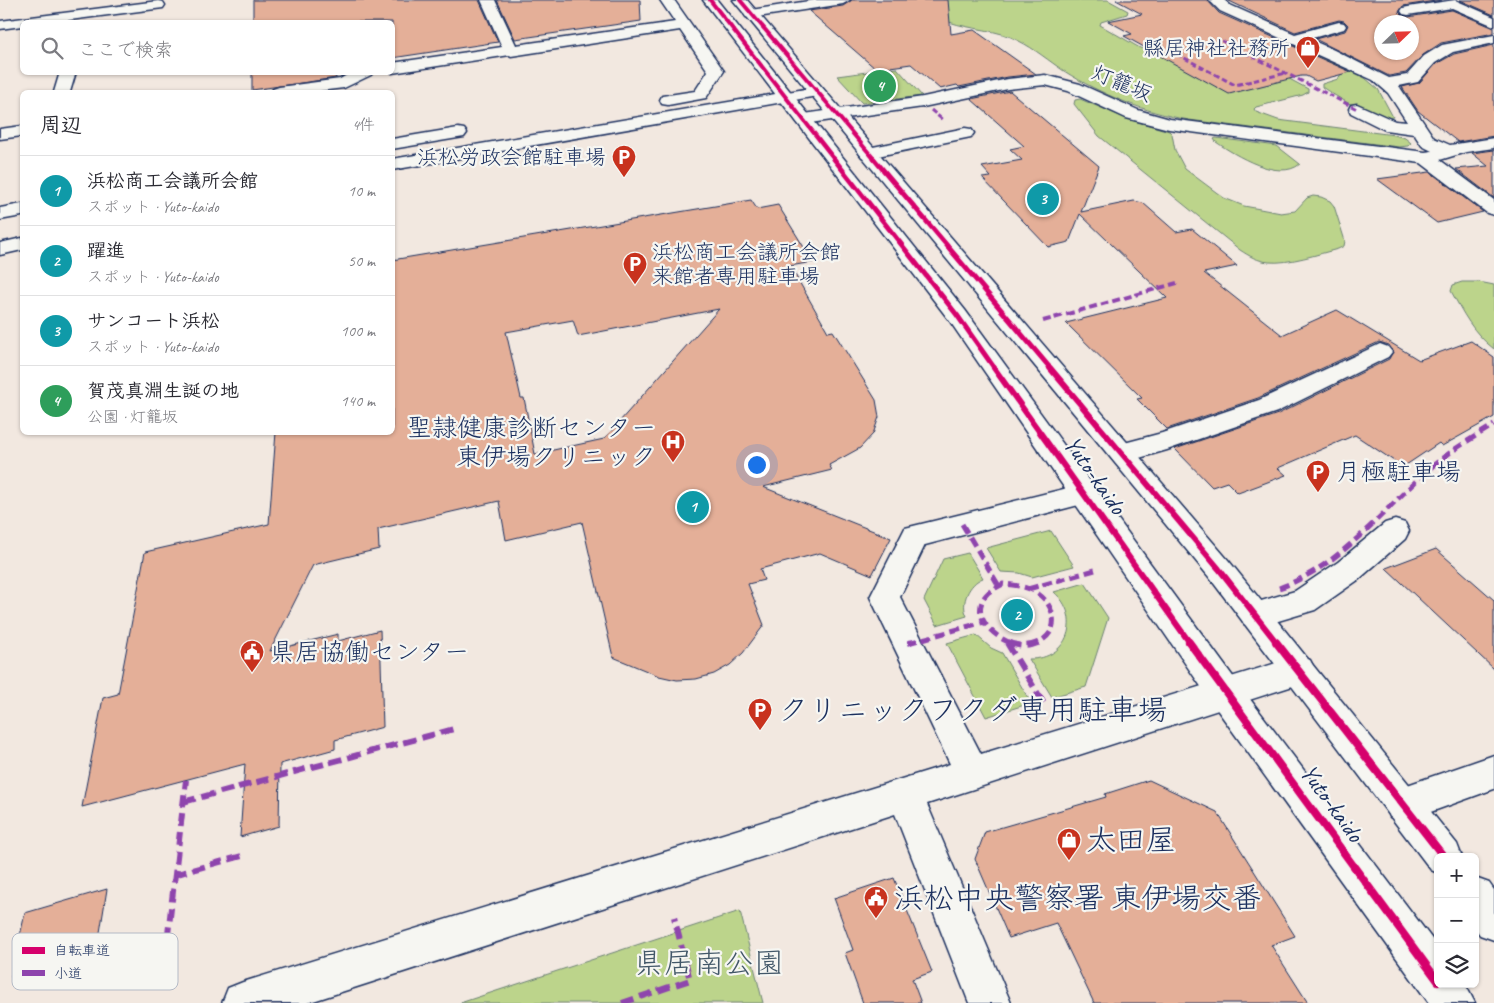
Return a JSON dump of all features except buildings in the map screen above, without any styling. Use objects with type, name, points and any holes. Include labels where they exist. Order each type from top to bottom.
[{"type":"street","points":[[488,0],[511,51]]},
{"type":"street","points":[[654,103],[700,95],[716,71],[667,0]]},
{"type":"street","name":"Yuto-kaido","points":[[710,0],[957,315],[1225,693],[1434,976]]},
{"type":"street","points":[[746,7],[843,0]]},
{"type":"street","points":[[1216,0],[1234,12],[1349,61],[1387,83],[1394,90],[1428,142],[1448,152]]},
{"type":"street","points":[[1408,11],[1454,4],[1494,22]]},
{"type":"street","points":[[57,20],[86,18],[158,5]]},
{"type":"street","name":"Yuto-kaido","points":[[746,7],[1255,614],[1441,853]]},
{"type":"street","points":[[0,24],[20,23]]},
{"type":"street","points":[[395,68],[685,26]]},
{"type":"street","points":[[1294,39],[1339,26]]},
{"type":"street","points":[[1387,83],[1412,79],[1424,62],[1441,51],[1468,43],[1494,39]]},
{"type":"street","points":[[63,90],[67,75]]},
{"type":"street","points":[[293,90],[344,83],[359,75]]},
{"type":"street","name":"灯籠坂","points":[[804,119],[923,102],[1016,83],[1046,80],[1074,87],[1132,114],[1169,124],[1426,158]]},
{"type":"street","points":[[395,164],[817,92]]},
{"type":"street","points":[[1357,109],[1391,126],[1420,129]]},
{"type":"street","points":[[0,134],[20,131]]},
{"type":"street","points":[[395,144],[470,131]]},
{"type":"street","points":[[868,153],[965,133]]},
{"type":"street","points":[[1426,158],[1464,147],[1494,143]]},
{"type":"street","points":[[1426,158],[1494,209]]},
{"type":"street","points":[[0,214],[20,210]]},
{"type":"street","points":[[0,249],[20,244]]},
{"type":"street","points":[[1122,454],[1268,406],[1380,352]]},
{"type":"street","points":[[972,773],[885,597],[915,536],[1084,494]]},
{"type":"street","points":[[1255,614],[1304,601],[1348,571],[1395,531]]},
{"type":"street","points":[[243,1003],[1299,670]]},
{"type":"street","points":[[1403,804],[1494,772]]},
{"type":"street","points":[[905,794],[990,1003]]},
{"type":"street","points":[[1476,898],[1494,921]]},
{"type":"street","points":[[1443,988],[1454,1003]]},
{"type":"green space","points":[[943,0],[1108,0],[1128,11],[1127,14],[1101,22],[1100,25],[1140,48],[1149,50],[1266,35],[1320,56],[1365,78],[1378,89],[1393,117],[1367,112],[1322,87],[1322,84],[1338,79],[1341,74],[1243,54],[1308,89],[1308,92],[1303,95],[1256,107],[1254,109],[1256,112],[1278,120],[1394,135],[1405,138],[1411,143],[1408,146],[1399,147],[1172,117],[1140,107],[1093,88],[1011,37],[949,22]]},
{"type":"green space","points":[[897,68],[922,96],[862,103],[837,76]]},
{"type":"green space","points":[[1080,99],[1125,118],[1169,131],[1172,134],[1175,150],[1185,169],[1224,198],[1244,206],[1281,213],[1295,211],[1307,198],[1313,196],[1330,201],[1334,206],[1345,241],[1344,246],[1313,256],[1285,262],[1265,261],[1247,254],[1099,136],[1074,104],[1075,100]]},
{"type":"green space","points":[[1214,139],[1277,146],[1300,164],[1291,169],[1281,170],[1257,165],[1216,142]]},
{"type":"green space","points":[[1462,282],[1479,282],[1494,285],[1494,349],[1474,329],[1451,291],[1453,285]]},
{"type":"green space","points":[[1051,531],[1074,566],[1032,577],[1019,573],[1001,572],[986,548]]},
{"type":"green space","points":[[968,553],[983,578],[974,584],[967,594],[965,611],[967,616],[937,625],[924,600],[943,559]]},
{"type":"green space","points":[[1085,583],[1108,618],[1086,687],[1052,697],[1029,659],[1042,657],[1053,652],[1062,645],[1067,635],[1068,613],[1063,602],[1054,592]]},
{"type":"green space","points":[[976,635],[991,648],[1002,653],[1031,703],[986,717],[947,643]]},
{"type":"green space","name":"県居南公園","points":[[740,911],[763,1003],[460,1003]]},
{"type":"marked path","points":[[1222,41],[1357,109]]},
{"type":"marked path","points":[[1177,54],[1235,85],[1286,73]]},
{"type":"marked path","points":[[931,110],[944,121]]},
{"type":"marked path","points":[[1043,321],[1177,283]]},
{"type":"marked path","points":[[1279,588],[1299,581],[1339,555],[1436,463],[1494,425]]},
{"type":"marked path","points":[[962,524],[999,586]]},
{"type":"marked path","points":[[1028,589],[1095,570]]},
{"type":"marked path","points":[[1003,584],[1032,590],[1046,602],[1054,622],[1053,629],[1045,640],[1031,646],[1016,645],[1001,640],[989,630],[982,619],[980,606],[987,594],[1003,584]]},
{"type":"marked path","points":[[908,643],[984,622]]},
{"type":"marked path","points":[[1007,643],[1046,707]]},
{"type":"marked path","points":[[183,802],[454,729]]},
{"type":"marked path","points":[[168,933],[186,780]]},
{"type":"marked path","points":[[174,875],[245,855]]},
{"type":"marked path","points":[[622,1003],[690,980],[674,917]]},
{"type":"cycle path","points":[[710,0],[957,315],[1225,693],[1434,976]]},
{"type":"cycle path","points":[[740,0],[1219,569],[1441,853]]},
{"type":"place","name":"縣居神社社務所","points":[[1308,69]]},
{"type":"place","name":"賀茂真淵生誕の地","points":[[880,86]]},
{"type":"place","name":"浜松労政会館駐車場","points":[[624,178]]},
{"type":"place","name":"サンコート浜松","points":[[1043,199]]},
{"type":"place","name":"浜松商工会議所会館 来館者専用駐車場","points":[[635,285]]},
{"type":"place","name":"聖隷健康診断センター 東伊場クリニック","points":[[673,463]]},
{"type":"place","name":"月極駐車場","points":[[1318,493]]},
{"type":"place","name":"浜松商工会議所会館","points":[[693,507]]},
{"type":"place","name":"躍進","points":[[1017,615]]},
{"type":"place","name":"県居協働センター","points":[[252,673]]},
{"type":"place","name":"クリニックフクダ専用駐車場","points":[[760,731]]},
{"type":"place","name":"太田屋","points":[[1069,861]]},
{"type":"place","name":"浜松中央警察署 東伊場交番","points":[[876,919]]}]
